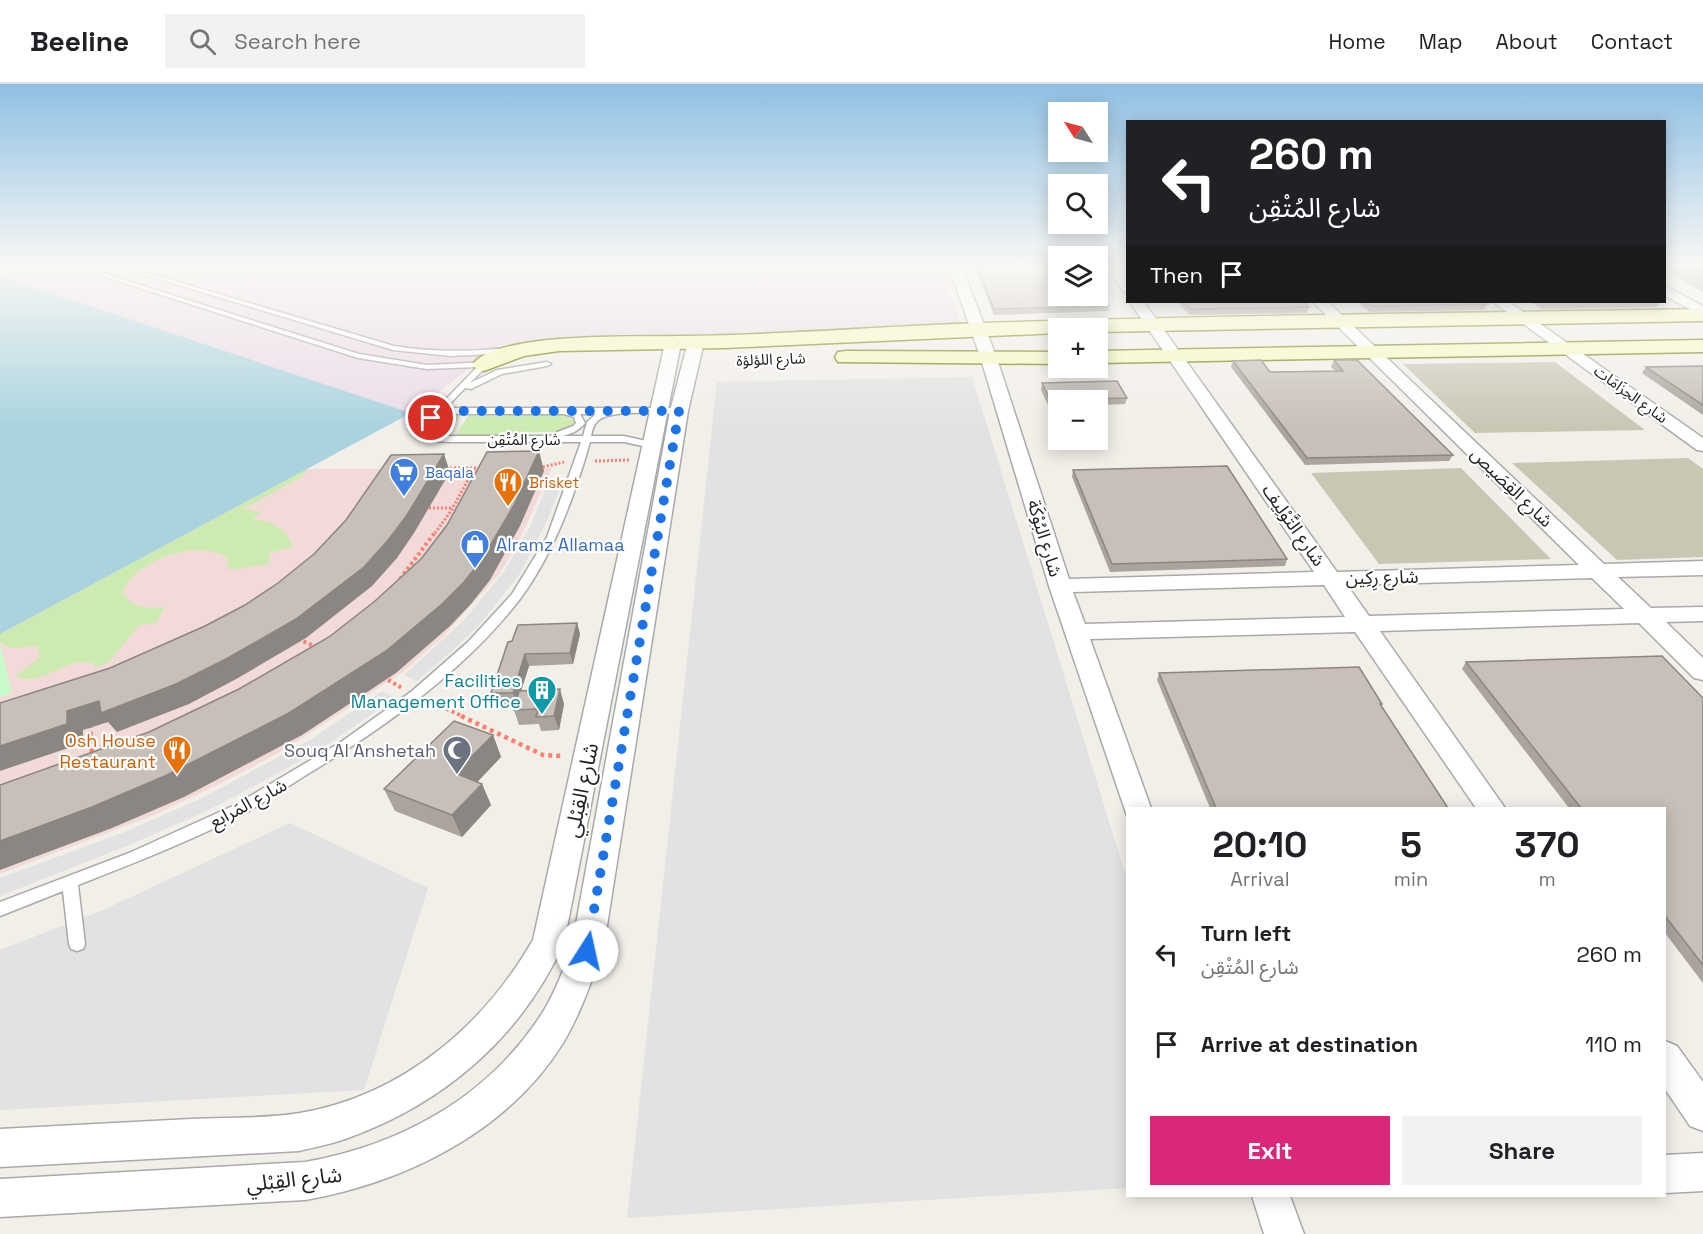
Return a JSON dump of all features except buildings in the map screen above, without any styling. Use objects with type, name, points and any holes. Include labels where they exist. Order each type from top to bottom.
[{"type":"street","name":"شارع البُوْكَة","points":[[975,321],[1060,586],[1137,807]]},
{"type":"street","name":"شارع التَّوْلِيف","points":[[1151,321],[1490,807]]},
{"type":"street","name":"شارع اللؤلؤة","points":[[682,352],[834,352],[978,329],[1402,321]]},
{"type":"street","name":"شارع الحِزَامَات","points":[[1527,321],[1703,446]]},
{"type":"street","name":"شارع القِصَيص","points":[[1342,322],[1703,672]]},
{"type":"street","points":[[1108,357],[1703,346]]},
{"type":"street","name":"شارع اللؤلؤة","points":[[484,364],[541,355],[682,352],[834,352],[989,359],[1048,358]]},
{"type":"street","name":"شارع القِبْلي","points":[[0,1198],[305,1181],[353,1172],[400,1156],[445,1132],[486,1102],[521,1069],[549,1033],[565,1005],[587,951],[669,410],[682,352]]},
{"type":"street","name":"شارع القِبْلي","points":[[0,1148],[299,1132],[346,1120],[393,1101],[436,1075],[474,1045],[506,1012],[531,978],[548,943],[588,756],[642,453],[669,410]]},
{"type":"street","name":"شارع رِكِين","points":[[1060,586],[1703,568]]},
{"type":"street","points":[[1076,632],[1703,614]]},
{"type":"street","points":[[1666,1060],[1703,1113]]},
{"type":"street","points":[[1666,1174],[1703,1172]]},
{"type":"street","points":[[1271,1197],[1284,1234]]},
{"type":"lane","points":[[246,321],[358,356],[404,365],[436,367],[484,364]]},
{"type":"lane","points":[[300,321],[378,344],[423,353],[541,355]]},
{"type":"lane","points":[[404,365],[423,353]]},
{"type":"lane","points":[[452,398],[482,379],[520,368],[541,355]]},
{"type":"lane","name":"شارع المُتْقِن","points":[[484,364],[437,411],[424,428],[423,432],[428,437],[450,440],[624,439],[642,453]]},
{"type":"lane","name":"شارع المُتْقِن","points":[[437,411],[669,410]]},
{"type":"lane","name":"شارع المَرابع","points":[[0,909],[70,884],[197,830],[278,787],[346,745],[416,694],[444,671],[496,619],[535,567],[552,537],[591,422],[594,418],[614,411]]},
{"type":"lane","points":[[524,440],[558,435],[576,429],[581,423],[579,418],[566,412]]},
{"type":"lane","points":[[70,884],[77,944]]},
{"type":"path","points":[[588,461],[642,453]]},
{"type":"path","points":[[528,468],[539,468],[570,461]]},
{"type":"path","points":[[443,468],[486,468]]},
{"type":"path","points":[[411,580],[399,580],[452,508],[475,468]]},
{"type":"path","points":[[535,477],[539,468]]},
{"type":"path","points":[[417,508],[452,508]]},
{"type":"path","points":[[287,633],[319,649],[310,655]]},
{"type":"path","points":[[373,682],[390,669]]},
{"type":"path","points":[[381,676],[406,690]]},
{"type":"path","points":[[424,698],[543,755],[588,756]]},
{"type":"path","points":[[90,716],[93,759],[96,758]]},
{"type":"shaded area","points":[[134,321],[959,321],[962,331],[500,345],[411,413]]},
{"type":"shaded area","points":[[1555,362],[1645,430],[1475,433],[1403,364]]},
{"type":"shaded area","points":[[972,377],[1126,877],[1126,1188],[627,1218],[717,382]]},
{"type":"shaded area","points":[[1688,458],[1703,469],[1703,557],[1617,560],[1512,463]]},
{"type":"shaded area","points":[[552,468],[519,541],[500,573],[442,638],[403,672],[282,751],[226,781],[154,815],[0,874],[0,634],[307,469]]},
{"type":"shaded area","points":[[1461,468],[1551,559],[1379,564],[1311,473]]},
{"type":"shaded area","points":[[549,479],[564,479],[545,525],[519,575],[479,625],[452,651],[417,681],[404,675],[464,620],[503,573],[531,525]]},
{"type":"shaded area","points":[[382,691],[395,698],[320,750],[258,784],[205,812],[129,845],[0,896],[0,878],[122,833],[198,800],[310,740]]},
{"type":"shaded area","points":[[290,823],[428,888],[364,1090],[0,1110],[0,950],[103,910]]},
{"type":"green space","points":[[564,415],[576,421],[574,426],[554,432],[526,432],[514,437],[455,437],[468,416]]},
{"type":"green space","points":[[460,416],[448,436],[433,435],[428,432],[433,422]]},
{"type":"green space","points":[[307,469],[301,477],[243,509],[261,512],[252,519],[266,522],[282,530],[293,547],[269,553],[269,564],[228,570],[228,559],[202,550],[170,555],[154,562],[129,580],[123,592],[130,602],[135,604],[165,607],[156,623],[139,625],[108,663],[96,667],[93,663],[78,662],[31,679],[16,676],[40,657],[37,646],[8,647],[0,642],[0,634]]},
{"type":"green space","points":[[0,644],[12,693],[0,697]]},
{"type":"water","points":[[0,321],[134,321],[411,413],[0,634]]},
{"type":"place","name":"Baqala","points":[[404,498]]},
{"type":"place","name":"Brisket","points":[[508,508]]},
{"type":"place","name":"Alramz Allamaa","points":[[475,570]]},
{"type":"place","name":"Facilities Management Office","points":[[542,716]]},
{"type":"place","name":"Osh House Restaurant","points":[[177,776]]},
{"type":"place","name":"Souq Al Anshetah","points":[[457,776]]},
{"type":"route","points":[[431,418],[437,411],[679,411],[587,951]]}]
